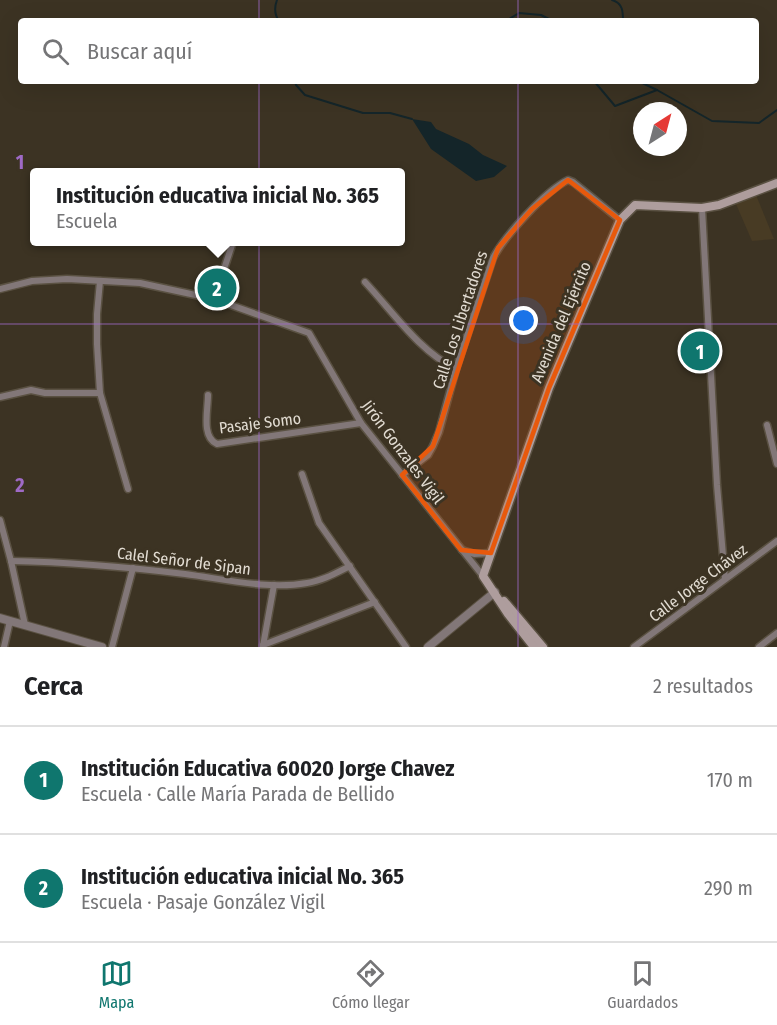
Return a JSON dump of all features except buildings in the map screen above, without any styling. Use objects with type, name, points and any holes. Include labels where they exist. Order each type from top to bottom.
[{"type":"main road","points":[[620,220],[635,205],[702,208],[719,205],[777,183]]},
{"type":"main road","name":"Avenida del Ejército","points":[[483,576],[549,388],[620,220]]},
{"type":"main road","points":[[483,576],[508,614],[534,647]]},
{"type":"main road","points":[[495,592],[543,647]]},
{"type":"street","name":"Calle Los Libertadores","points":[[402,476],[428,455],[434,446],[456,369],[498,248],[532,209],[568,180],[620,220]]},
{"type":"street","points":[[702,208],[717,485],[725,579]]},
{"type":"street","points":[[214,299],[232,246]]},
{"type":"street","name":"Jirón Gonzales Vigil","points":[[0,289],[32,280],[67,279],[140,283],[214,299],[309,333],[361,423],[483,576]]},
{"type":"street","points":[[100,281],[97,314],[97,364],[100,393],[128,489]]},
{"type":"street","points":[[365,282],[427,350],[443,363],[456,369]]},
{"type":"street","points":[[0,397],[31,390],[45,393],[100,393]]},
{"type":"street","name":"Pasaje Somo","points":[[208,395],[207,435],[217,444],[361,423]]},
{"type":"street","points":[[767,425],[777,464]]},
{"type":"street","points":[[302,474],[319,523],[406,647]]},
{"type":"street","points":[[0,520],[25,625]]},
{"type":"street","name":"Calle Jorge Chávez","points":[[634,647],[777,541]]},
{"type":"street","points":[[461,550],[474,554],[491,553]]},
{"type":"street","name":"Calel Señor de Sipan","points":[[11,561],[133,568],[274,585],[308,584],[350,566]]},
{"type":"street","points":[[112,647],[133,568]]},
{"type":"street","points":[[263,646],[274,585]]},
{"type":"street","points":[[428,647],[495,592]]},
{"type":"street","points":[[263,646],[375,602]]},
{"type":"street","points":[[0,618],[102,647]]},
{"type":"street","points":[[4,647],[10,621]]},
{"type":"street","points":[[759,647],[777,633]]},
{"type":"highlighted area","points":[[568,180],[620,220],[549,388],[491,553],[461,550],[402,475],[433,446],[498,248],[532,209]]},
{"type":"shaded area","points":[[412,119],[431,122],[436,129],[469,144],[483,155],[507,166],[494,177],[476,181],[431,149]]},
{"type":"shaded area","points":[[756,195],[774,239],[752,241],[736,204]]},
{"type":"waterway","points":[[277,0],[275,11],[277,18]]},
{"type":"waterway","points":[[612,0],[620,6],[623,18]]},
{"type":"waterway","points":[[511,18],[519,13],[541,15],[547,18]]},
{"type":"waterway","points":[[296,84],[305,95],[363,113],[390,113],[412,119]]},
{"type":"waterway","points":[[597,84],[615,106],[657,90],[712,121],[759,123],[777,110]]},
{"type":"waterway","points":[[644,84],[657,90]]},
{"type":"place","name":"Institución educativa inicial No. 365","points":[[217,288]]},
{"type":"place","name":"Institución Educativa 60020 Jorge Chavez","points":[[700,351]]}]
